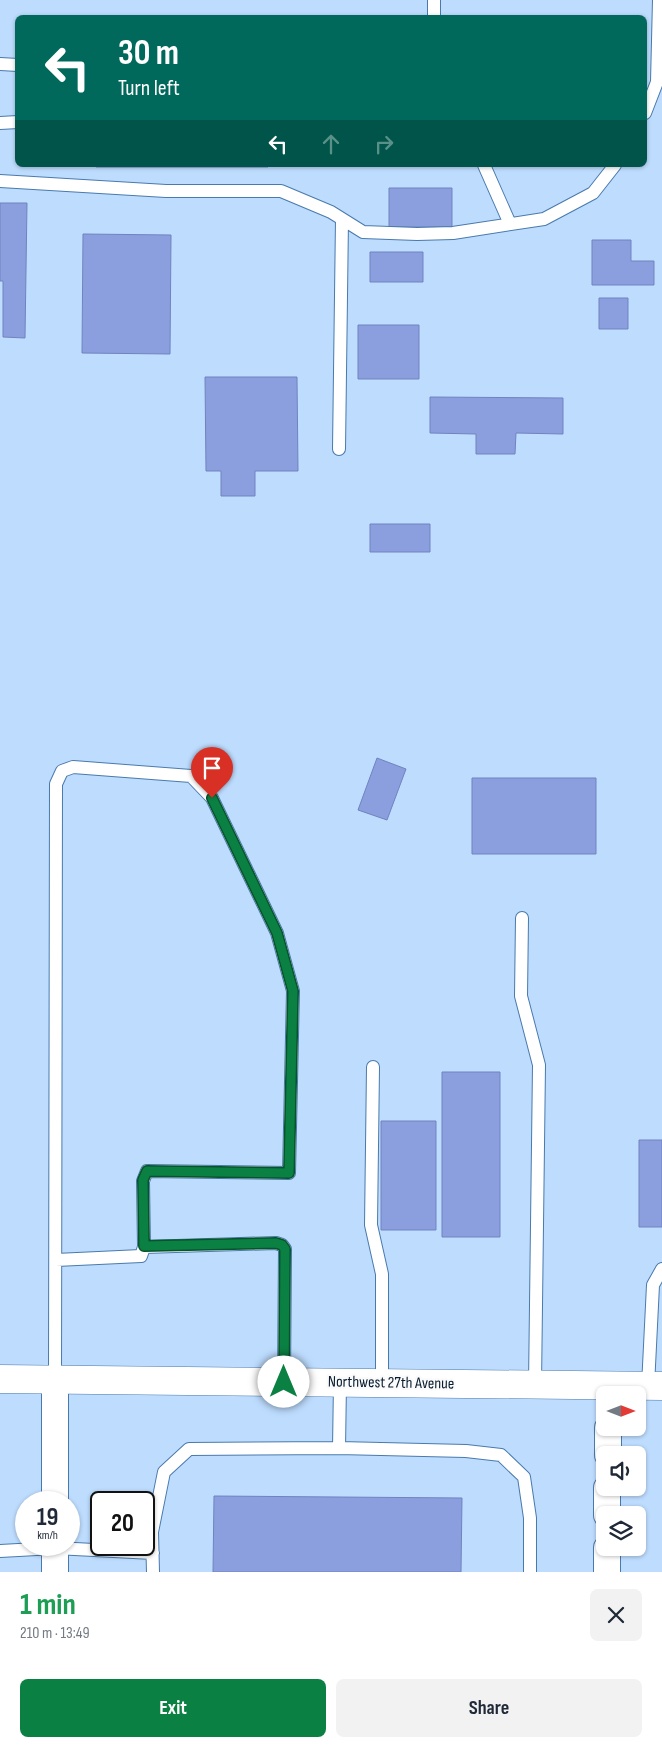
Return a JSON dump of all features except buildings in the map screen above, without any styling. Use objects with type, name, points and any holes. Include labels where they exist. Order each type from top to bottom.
[{"type":"main road","name":"Northwest 27th Avenue","points":[[0,1379],[535,1385],[596,1389]]},
{"type":"street","points":[[55,1379],[55,1491]]},
{"type":"street","points":[[607,1556],[607,1572]]},
{"type":"lane","points":[[434,0],[434,15]]},
{"type":"lane","points":[[647,108],[657,82],[659,0]]},
{"type":"lane","points":[[0,64],[15,65]]},
{"type":"lane","points":[[0,123],[15,122]]},
{"type":"lane","points":[[485,167],[510,224]]},
{"type":"lane","points":[[0,181],[166,191],[281,191],[331,212],[363,232],[417,234],[453,233],[544,219],[593,193],[613,167]]},
{"type":"lane","points":[[339,449],[342,219]]},
{"type":"lane","points":[[55,1379],[56,784],[62,771],[73,767],[191,776],[212,798],[277,933],[293,991],[289,1173],[147,1171],[143,1180],[144,1246],[141,1256],[56,1260]]},
{"type":"lane","points":[[522,918],[522,996],[539,1065],[535,1385]]},
{"type":"lane","points":[[373,1067],[370,1225],[382,1274],[382,1383]]},
{"type":"lane","points":[[144,1246],[276,1243],[282,1245],[285,1249],[284,1382]]},
{"type":"lane","points":[[655,1386],[652,1285],[662,1269]]},
{"type":"lane","points":[[339,1448],[340,1382]]},
{"type":"lane","points":[[155,1517],[164,1472],[188,1449],[339,1448],[466,1450],[501,1455],[524,1477],[530,1518],[530,1572]]},
{"type":"lane","points":[[0,1551],[15,1552]]},
{"type":"lane","points":[[152,1556],[152,1572]]},
{"type":"route","points":[[212,798],[277,933],[293,991],[289,1173],[147,1171],[143,1180],[144,1246],[276,1243],[282,1245],[285,1249],[284,1382]]}]
